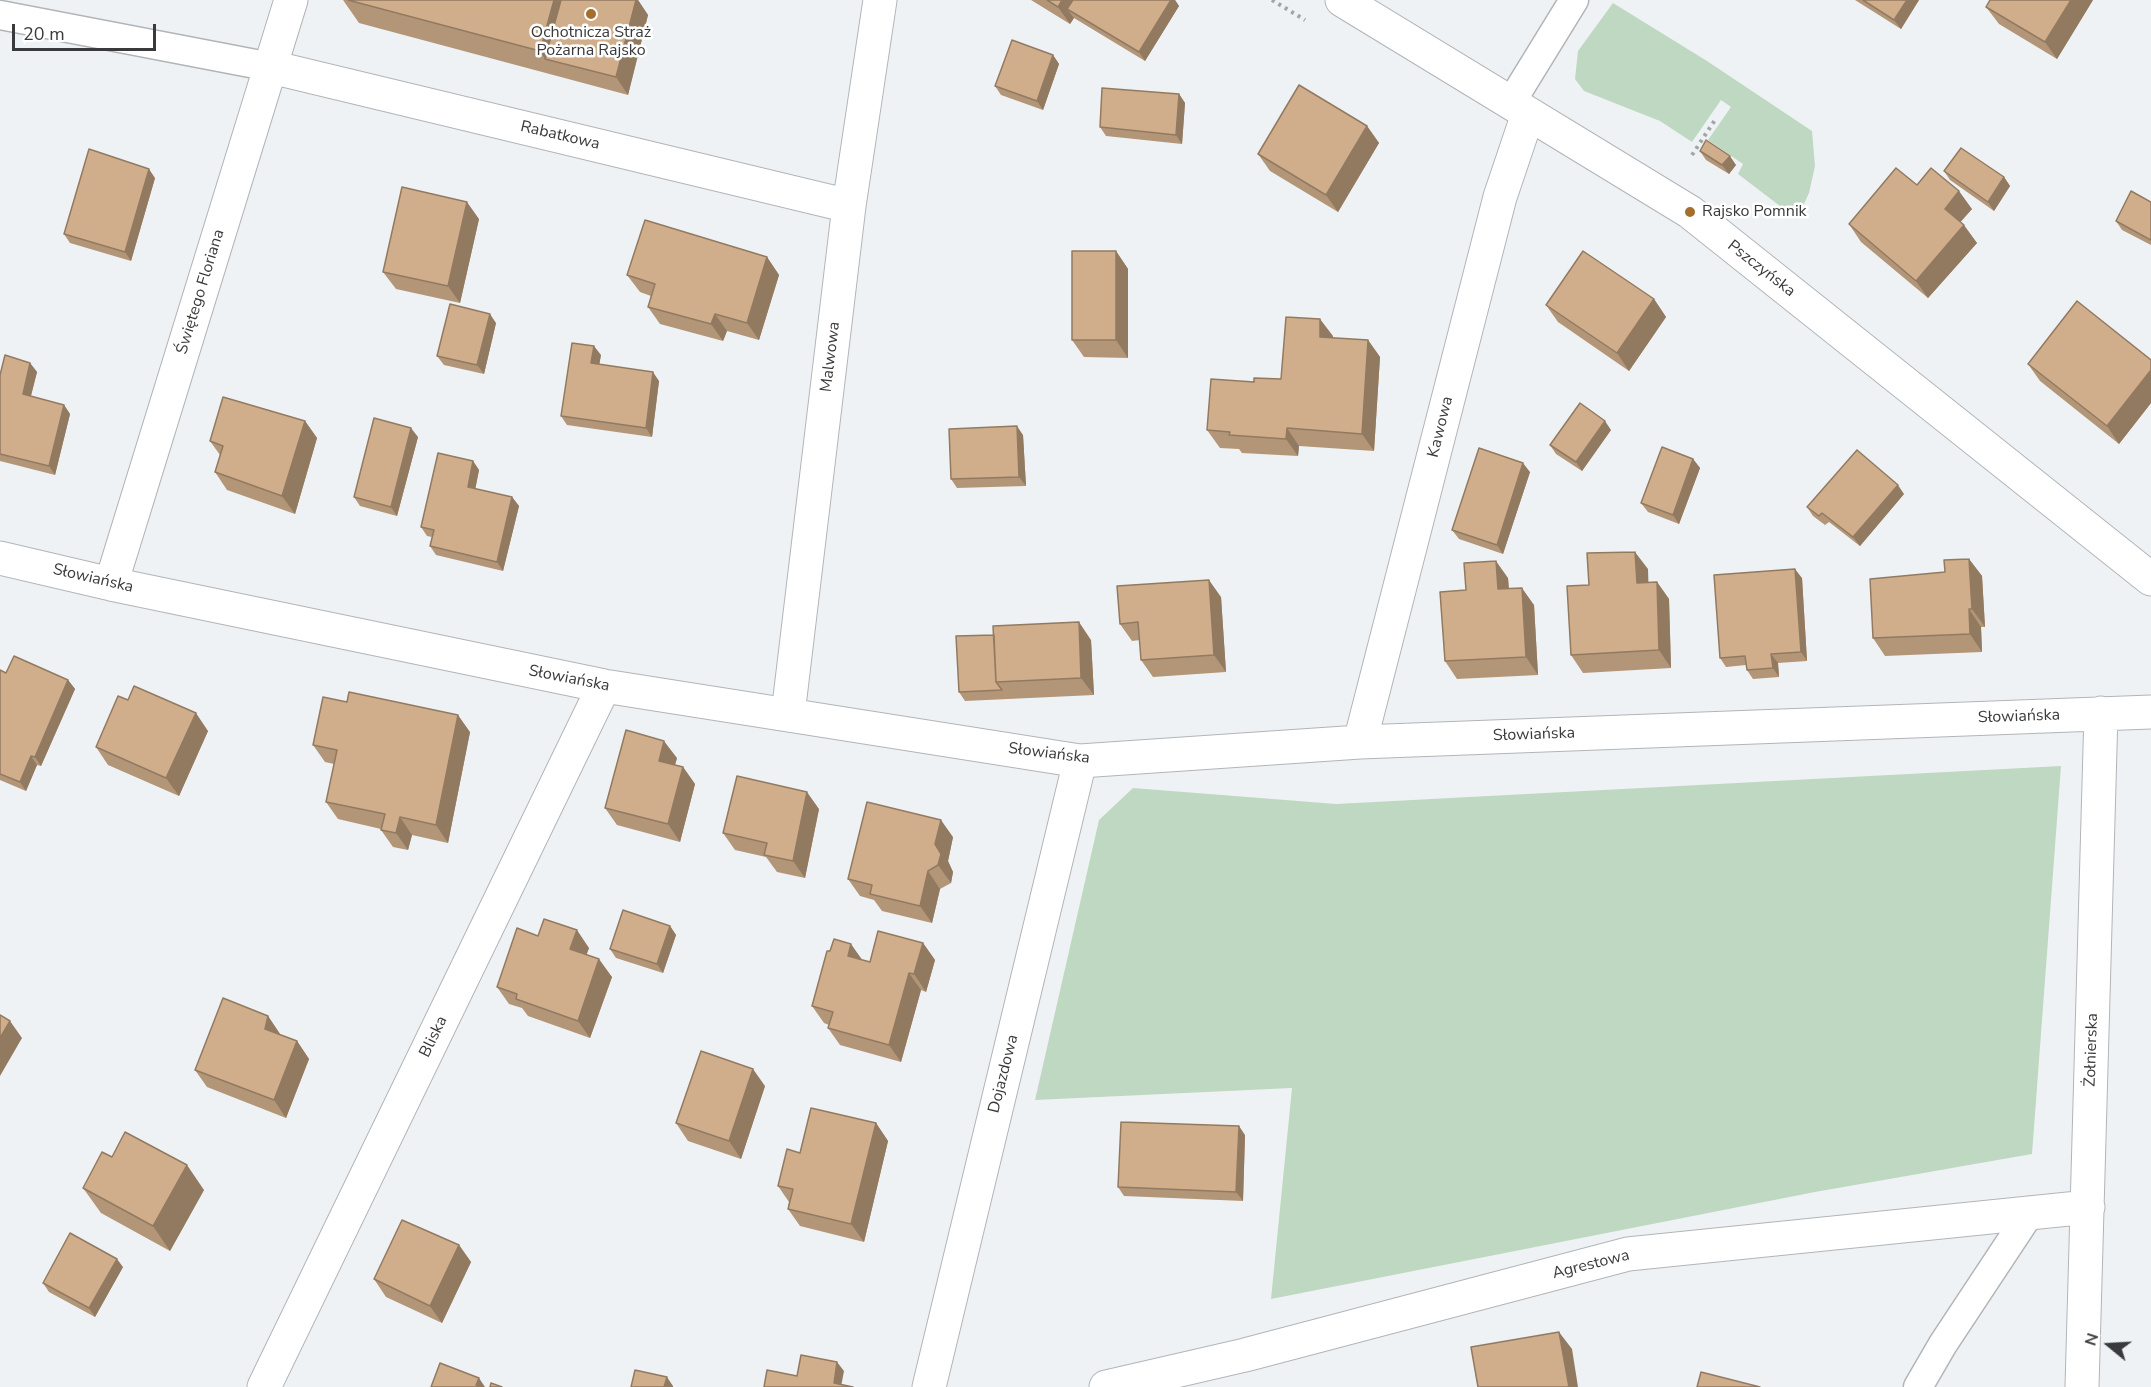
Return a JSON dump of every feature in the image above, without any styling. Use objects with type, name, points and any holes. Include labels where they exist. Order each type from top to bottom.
[{"type":"street","name":"Świętego Floriana","points":[[111,584],[291,0]]},
{"type":"street","name":"Malwowa","points":[[788,714],[849,206],[880,0]]},
{"type":"street","name":"Pszczyńska","points":[[1342,0],[1690,212],[2151,579]]},
{"type":"street","name":"Rabatkowa","points":[[271,67],[849,206]]},
{"type":"street","name":"Kawowa","points":[[1360,742],[1500,197],[1519,109]]},
{"type":"street","name":"Słowiańska","points":[[0,558],[111,584],[604,686],[1080,761],[1360,742],[2151,712]]},
{"type":"street","name":"Bliska","points":[[264,1387],[604,686]]},
{"type":"street","name":"Żołnierska","points":[[2082,1387],[2101,713]]},
{"type":"street","name":"Dojazdowa","points":[[929,1387],[1080,761]]},
{"type":"street","name":"Agrestowa","points":[[1106,1387],[1245,1355],[1629,1254],[2031,1211],[2088,1207]]},
{"type":"lane","points":[[1519,109],[1574,0]]},
{"type":"lane","points":[[0,15],[271,67]]},
{"type":"lane","points":[[1918,1387],[1943,1344],[2031,1211]]},
{"type":"path","points":[[1692,155],[1715,120]]},
{"type":"green space","points":[[1613,3],[1707,61],[1812,131],[1815,166],[1809,193],[1797,219],[1738,174],[1743,164],[1708,140],[1731,107],[1721,100],[1692,142],[1660,121],[1584,91],[1575,79],[1578,51]]},
{"type":"green space","points":[[2061,766],[2032,1154],[1815,1192],[1271,1299],[1292,1088],[1035,1100],[1099,820],[1133,788],[1336,804]]},
{"type":"building","points":[[348,0],[554,0],[540,51]]},
{"type":"building","points":[[561,0],[636,0],[616,77],[545,59]]},
{"type":"building","points":[[1047,0],[1062,0],[1058,7]]},
{"type":"building","points":[[1073,0],[1171,0],[1139,52],[1067,9]]},
{"type":"building","points":[[1863,0],[1907,0],[1894,20]]},
{"type":"building","points":[[1990,0],[2071,0],[2045,42],[1986,7]]},
{"type":"building","points":[[1012,40],[1053,55],[1037,101],[995,86]]},
{"type":"building","points":[[1299,85],[1367,126],[1326,195],[1258,154]]},
{"type":"building","points":[[1102,88],[1179,94],[1176,135],[1100,127]]},
{"type":"building","points":[[1706,140],[1730,156],[1722,165],[1700,151]]},
{"type":"building","points":[[1961,148],[2004,177],[1988,202],[1944,171]]},
{"type":"building","points":[[89,149],[149,169],[125,252],[64,234]]},
{"type":"building","points":[[1896,168],[1917,185],[1931,168],[1959,191],[1945,209],[1964,225],[1916,281],[1849,224]]},
{"type":"building","points":[[402,187],[467,202],[448,286],[383,272]]},
{"type":"building","points":[[2131,191],[2151,202],[2151,240],[2116,221]]},
{"type":"building","points":[[645,220],[767,257],[747,323],[715,314],[711,324],[648,307],[655,284],[627,275]]},
{"type":"building","points":[[1072,251],[1116,251],[1116,340],[1072,340]]},
{"type":"building","points":[[1583,251],[1654,299],[1617,353],[1546,305]]},
{"type":"building","points":[[2077,301],[2151,360],[2151,370],[2107,426],[2028,364]]},
{"type":"building","points":[[450,304],[490,314],[477,365],[437,356]]},
{"type":"building","points":[[1286,317],[1320,319],[1320,337],[1368,340],[1362,434],[1287,428],[1286,439],[1229,435],[1230,432],[1207,430],[1211,379],[1254,382],[1254,378],[1281,379]]},
{"type":"building","points":[[572,343],[594,346],[591,363],[653,372],[646,428],[561,416]]},
{"type":"building","points":[[5,355],[30,363],[23,394],[64,405],[49,466],[0,454],[0,375]]},
{"type":"building","points":[[223,397],[305,421],[282,496],[215,472],[223,446],[210,441]]},
{"type":"building","points":[[1580,403],[1605,421],[1576,462],[1550,445]]},
{"type":"building","points":[[374,418],[411,428],[391,507],[354,497]]},
{"type":"building","points":[[1017,426],[1019,477],[951,479],[949,429]]},
{"type":"building","points":[[1662,447],[1693,459],[1673,515],[1641,503]]},
{"type":"building","points":[[1479,448],[1523,463],[1497,545],[1452,530]]},
{"type":"building","points":[[1857,450],[1898,485],[1853,537],[1822,513],[1819,516],[1807,507]]},
{"type":"building","points":[[438,453],[473,461],[468,487],[512,497],[497,562],[430,546],[434,530],[421,527]]},
{"type":"building","points":[[1635,552],[1637,583],[1657,582],[1659,650],[1571,655],[1567,586],[1589,585],[1587,553]]},
{"type":"building","points":[[1969,559],[1972,609],[1969,609],[1970,634],[1873,638],[1870,579],[1945,572],[1944,560]]},
{"type":"building","points":[[1496,561],[1498,589],[1522,588],[1526,657],[1445,661],[1440,592],[1466,590],[1464,563]]},
{"type":"building","points":[[1795,569],[1801,652],[1771,654],[1773,668],[1747,670],[1745,656],[1720,658],[1714,575]]},
{"type":"building","points":[[1209,580],[1214,655],[1141,660],[1138,622],[1120,624],[1117,586]]},
{"type":"building","points":[[1079,622],[1081,678],[996,682],[993,626]]},
{"type":"building","points":[[994,635],[996,682],[1002,690],[959,692],[956,636]]},
{"type":"building","points":[[14,656],[68,680],[35,757],[31,756],[20,782],[0,774],[0,670],[6,673]]},
{"type":"building","points":[[134,686],[196,713],[166,778],[96,747],[118,696],[128,700]]},
{"type":"building","points":[[349,692],[458,715],[436,825],[400,817],[396,833],[381,830],[385,814],[326,802],[337,750],[313,745],[323,697],[347,702]]},
{"type":"building","points":[[626,730],[664,741],[659,761],[683,767],[668,824],[605,808]]},
{"type":"building","points":[[737,776],[807,792],[793,861],[764,855],[767,843],[723,833]]},
{"type":"building","points":[[867,802],[941,820],[935,844],[941,854],[938,865],[928,871],[920,906],[870,894],[872,885],[848,879]]},
{"type":"building","points":[[623,910],[670,926],[657,964],[610,949]]},
{"type":"building","points":[[544,919],[577,930],[570,949],[599,959],[578,1021],[516,999],[517,994],[497,987],[517,928],[538,936]]},
{"type":"building","points":[[878,931],[923,943],[914,974],[909,973],[889,1045],[828,1028],[833,1012],[812,1006],[827,951],[830,951],[834,939],[851,944],[848,956],[870,962]]},
{"type":"building","points":[[223,998],[268,1016],[265,1029],[297,1041],[274,1100],[195,1070]]},
{"type":"building","points":[[0,1015],[10,1021],[0,1038]]},
{"type":"building","points":[[701,1051],[753,1069],[729,1141],[676,1123]]},
{"type":"building","points":[[811,1108],[876,1123],[851,1224],[788,1209],[793,1189],[778,1186],[787,1149],[800,1153]]},
{"type":"building","points":[[1121,1122],[1239,1126],[1236,1192],[1118,1187]]},
{"type":"building","points":[[125,1132],[187,1165],[153,1226],[83,1188],[102,1152],[112,1157]]},
{"type":"building","points":[[402,1220],[459,1245],[430,1306],[374,1279]]},
{"type":"building","points":[[70,1233],[117,1259],[89,1308],[43,1283]]},
{"type":"building","points":[[1559,1332],[1569,1387],[1478,1387],[1471,1347]]},
{"type":"building","points":[[801,1355],[837,1362],[834,1383],[853,1387],[764,1387],[767,1370],[797,1376]]},
{"type":"building","points":[[440,1363],[479,1378],[476,1385],[482,1387],[431,1387]]},
{"type":"building","points":[[635,1370],[667,1377],[664,1387],[631,1387]]},
{"type":"building","points":[[1701,1372],[1760,1387],[1697,1387]]},
{"type":"building","points":[[491,1383],[502,1387],[490,1387]]},
{"type":"place","name":"Ochotnicza Straż Pożarna Rajsko","points":[[591,14]]},
{"type":"place","name":"Rajsko Pomnik","points":[[1690,212]]}]
